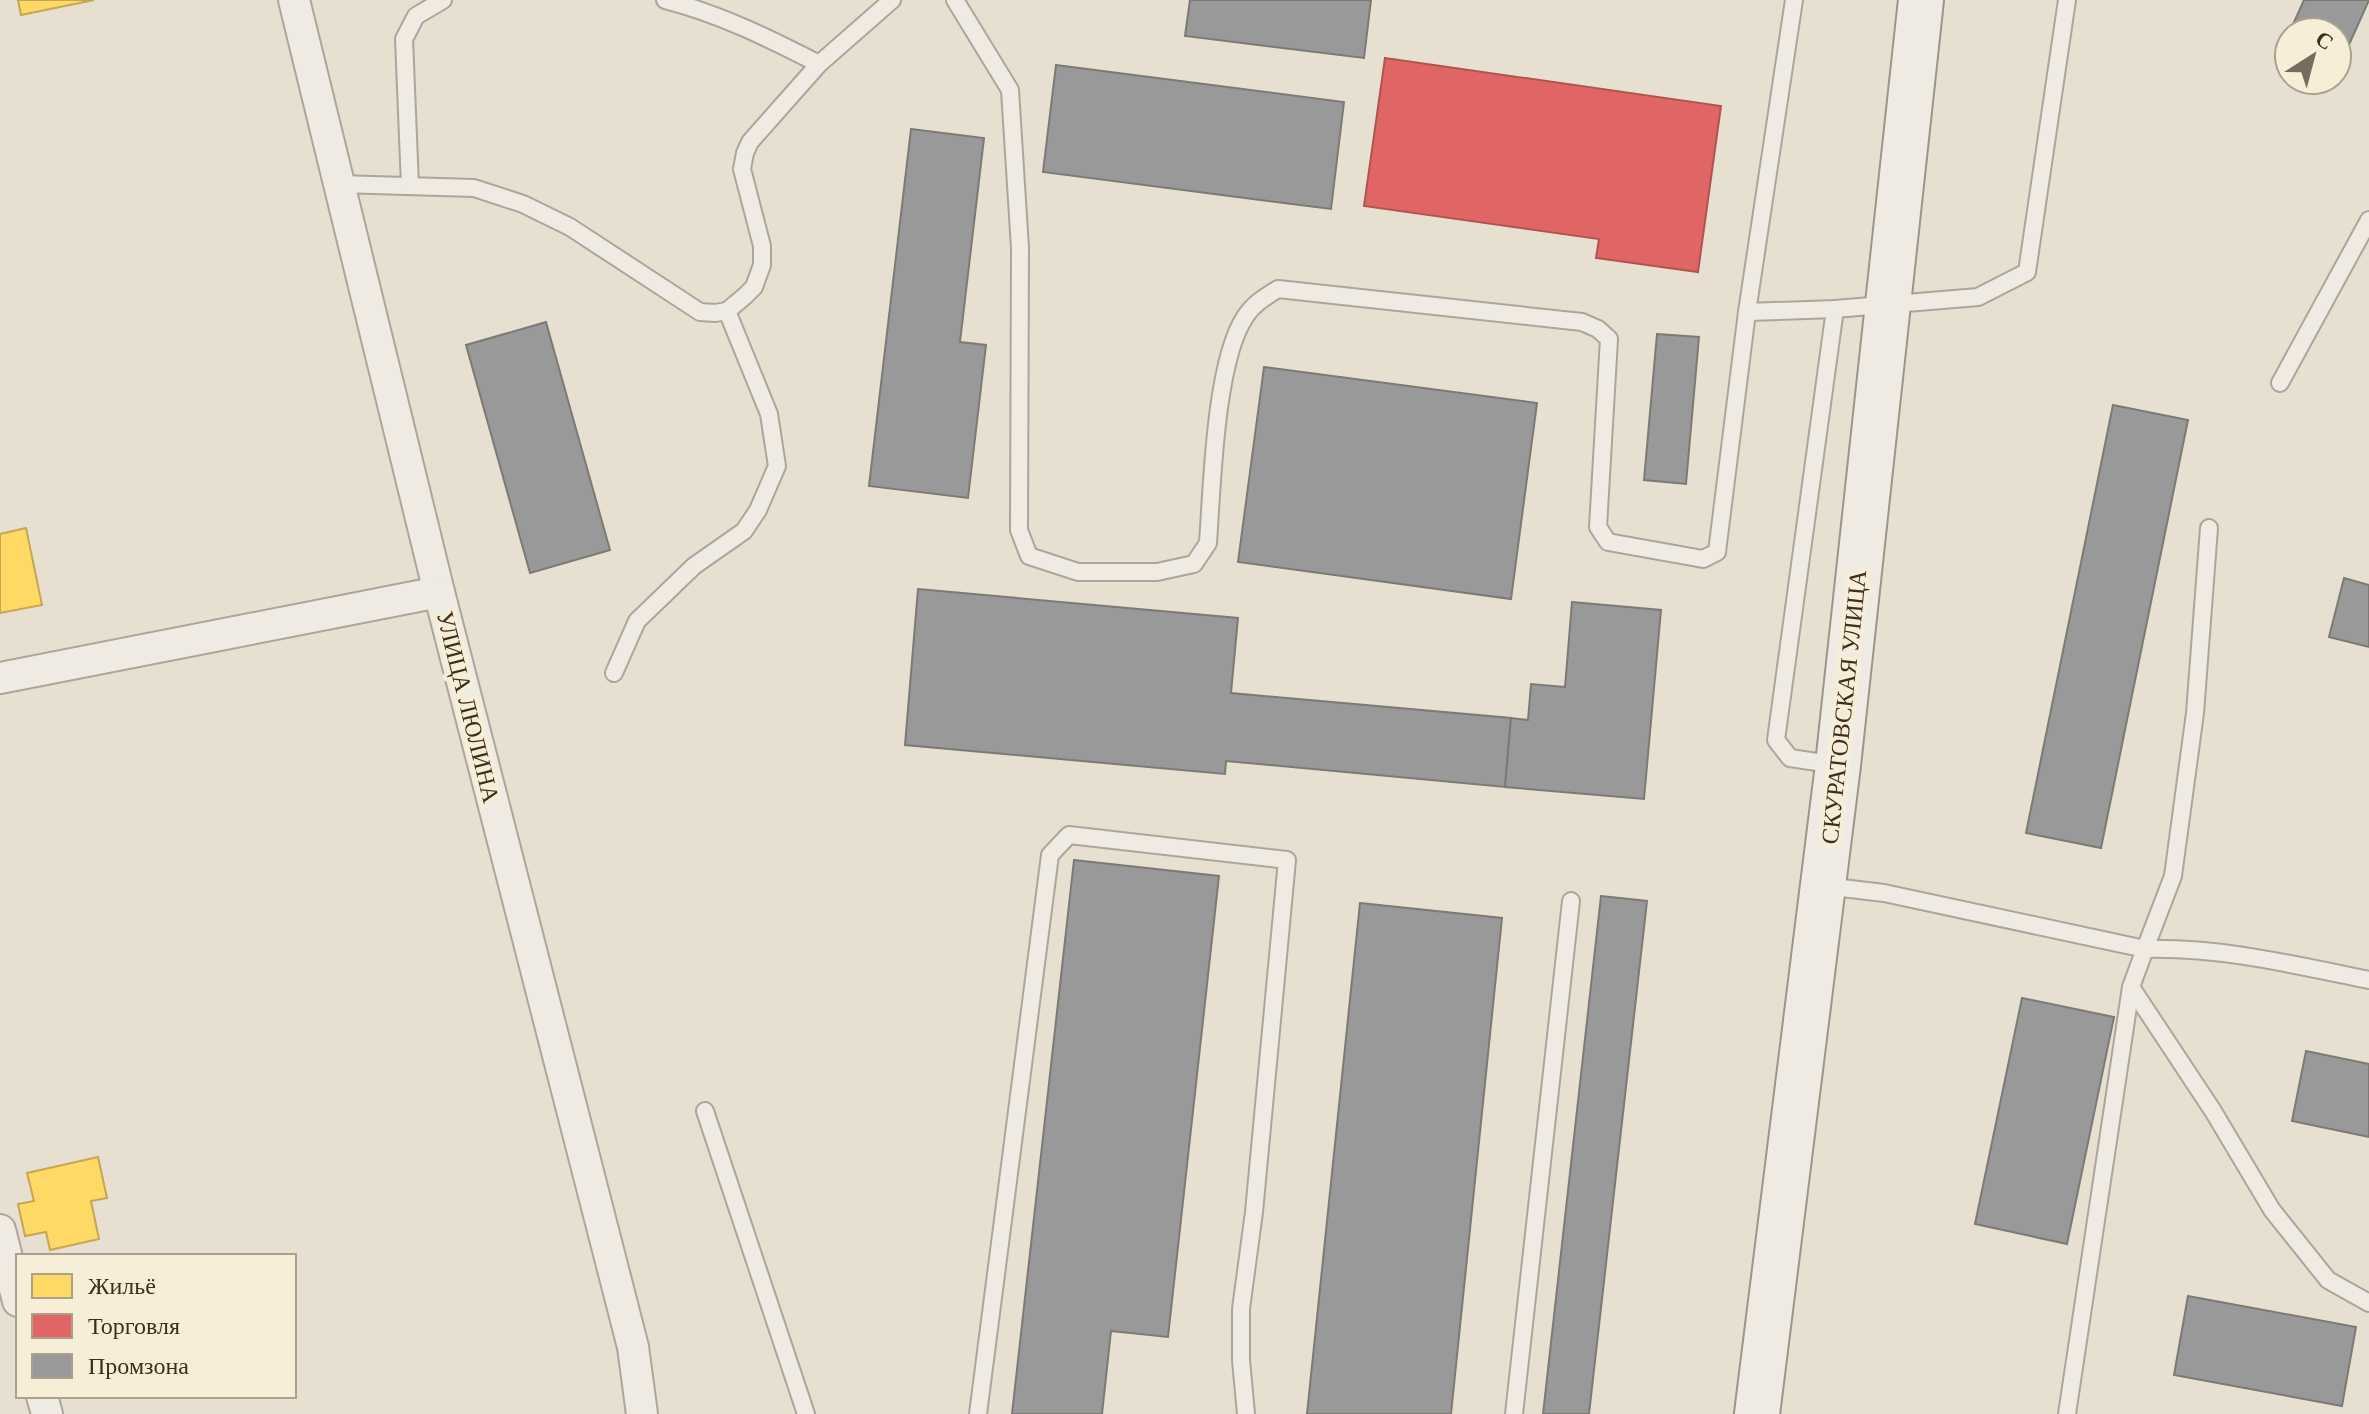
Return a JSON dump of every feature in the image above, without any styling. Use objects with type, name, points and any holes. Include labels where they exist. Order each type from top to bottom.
[{"type":"street","name":"УЛИЦА ЛЮЛИНА","points":[[294,0],[439,592],[629,1331],[642,1414]]},
{"type":"street","name":"СКУРАТОВСКАЯ УЛИЦА","points":[[1757,1414],[1838,765],[1921,0]]},
{"type":"street","points":[[0,678],[439,592]]},
{"type":"street","points":[[0,1230],[16,1293]]},
{"type":"lane","points":[[410,186],[404,39],[416,16],[443,0]]},
{"type":"lane","points":[[665,0],[751,29],[819,64]]},
{"type":"lane","points":[[339,184],[474,188],[523,204],[570,227],[700,312],[727,311],[754,287],[762,265],[762,246],[742,169],[750,142],[819,64],[892,0]]},
{"type":"lane","points":[[955,0],[1010,90],[1020,248],[1019,530],[1029,556],[1078,572],[1157,572],[1194,564],[1208,543],[1222,387],[1234,338],[1245,317],[1260,300],[1278,289],[1582,322],[1598,329],[1609,339],[1598,527],[1608,542],[1703,559],[1717,552],[1747,312],[1794,0]]},
{"type":"lane","points":[[1747,312],[1835,309],[1978,297],[2027,272],[2067,0]]},
{"type":"lane","points":[[2280,383],[2369,220]]},
{"type":"lane","points":[[1835,309],[1776,740],[1790,758],[1838,765]]},
{"type":"lane","points":[[614,673],[637,621],[694,566],[744,531],[758,510],[777,466],[769,414],[727,311]]},
{"type":"lane","points":[[2067,1414],[2131,987],[2173,876],[2195,713],[2209,528]]},
{"type":"lane","points":[[978,1414],[1050,855],[1069,835],[1287,860],[1254,1212],[1241,1309],[1241,1360],[1246,1414]]},
{"type":"lane","points":[[1823,886],[1884,893],[2145,949],[2178,948],[2259,958],[2369,980]]},
{"type":"lane","points":[[1514,1414],[1571,901]]},
{"type":"lane","points":[[2131,987],[2213,1111],[2272,1210],[2328,1280],[2369,1303]]},
{"type":"lane","points":[[705,1111],[806,1414]]},
{"type":"building: Жильё","points":[[18,0],[94,0],[21,15]]},
{"type":"building: Жильё","points":[[26,528],[42,605],[0,613],[0,534]]},
{"type":"building: Жильё","points":[[98,1157],[107,1198],[91,1201],[99,1239],[50,1250],[46,1232],[25,1236],[18,1204],[34,1201],[27,1173]]},
{"type":"building: Торговля","points":[[1385,58],[1721,106],[1698,272],[1596,258],[1599,239],[1364,206]]},
{"type":"building: Промзона","points":[[1190,0],[1371,0],[1364,58],[1185,36]]},
{"type":"building: Промзона","points":[[2304,0],[2369,0],[2353,36],[2353,16],[2297,16]]},
{"type":"building: Промзона","points":[[1056,65],[1344,102],[1331,209],[1043,172]]},
{"type":"building: Промзона","points":[[911,129],[984,138],[960,342],[986,345],[968,498],[869,486]]},
{"type":"building: Промзона","points":[[546,322],[610,550],[530,573],[466,345]]},
{"type":"building: Промзона","points":[[1657,334],[1699,337],[1686,484],[1644,480]]},
{"type":"building: Промзона","points":[[1264,367],[1537,403],[1511,599],[1238,562]]},
{"type":"building: Промзона","points":[[2113,405],[2188,420],[2101,848],[2026,833]]},
{"type":"building: Промзона","points":[[2344,578],[2369,585],[2369,647],[2329,637]]},
{"type":"building: Промзона","points":[[918,589],[1238,618],[1231,693],[1511,718],[1505,787],[1226,761],[1225,774],[905,745]]},
{"type":"building: Промзона","points":[[1572,602],[1661,610],[1644,799],[1505,787],[1511,718],[1528,720],[1531,684],[1565,687]]},
{"type":"building: Промзона","points":[[1074,860],[1219,876],[1168,1337],[1111,1331],[1102,1414],[1012,1414]]},
{"type":"building: Промзона","points":[[1601,896],[1647,901],[1589,1414],[1543,1414]]},
{"type":"building: Промзона","points":[[1360,903],[1502,918],[1451,1414],[1307,1414]]},
{"type":"building: Промзона","points":[[2022,998],[2114,1017],[2067,1244],[1975,1224]]},
{"type":"building: Промзона","points":[[2306,1051],[2369,1064],[2369,1137],[2292,1121]]},
{"type":"building: Промзона","points":[[2188,1296],[2356,1327],[2342,1406],[2174,1375]]}]
